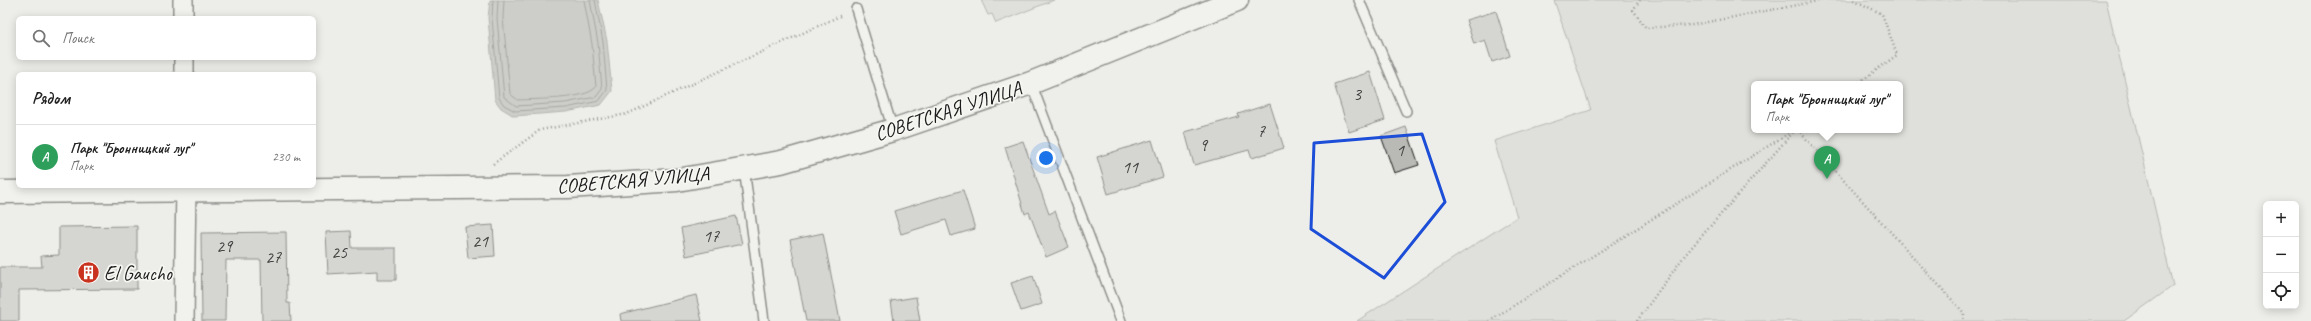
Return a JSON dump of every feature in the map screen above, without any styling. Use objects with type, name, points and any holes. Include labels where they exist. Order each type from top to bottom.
[{"type":"main road","name":"СОВЕТСКАЯ УЛИЦА","points":[[316,188],[568,187],[677,180],[781,162],[893,130],[1031,83],[1237,0]]},
{"type":"main road","name":"СОВЕТСКАЯ УЛИЦА","points":[[0,192],[186,188]]},
{"type":"street","points":[[183,0],[183,16]]},
{"type":"street","points":[[184,60],[184,72]]},
{"type":"street","points":[[184,321],[186,188]]},
{"type":"lane","points":[[1359,0],[1406,111]]},
{"type":"lane","points":[[856,9],[893,130]]},
{"type":"lane","points":[[1031,83],[1121,321]]},
{"type":"lane","points":[[744,168],[764,321]]},
{"type":"path","points":[[1640,0],[1633,10],[1646,28],[1692,25],[1823,0]]},
{"type":"path","points":[[1854,0],[1882,14],[1897,55],[1861,81]]},
{"type":"path","points":[[492,165],[540,130],[627,114],[856,9]]},
{"type":"path","points":[[1489,321],[1789,133]]},
{"type":"path","points":[[1637,321],[1685,255],[1791,133]]},
{"type":"path","points":[[1801,133],[1964,313],[1963,321]]},
{"type":"highlighted area","points":[[1422,134],[1445,202],[1384,278],[1311,229],[1314,143]]},
{"type":"shaded area","points":[[981,0],[1054,0],[996,23],[992,14],[988,15]]},
{"type":"shaded area","points":[[1554,0],[2106,0],[2173,286],[2124,321],[1357,321],[1517,217],[1494,141],[1591,110]]},
{"type":"water","points":[[490,0],[598,0],[607,41],[612,91],[601,105],[566,112],[514,116],[501,108],[495,100],[488,18]]},
{"type":"building","points":[[1496,11],[1510,56],[1492,62],[1485,40],[1474,44],[1466,20]]},
{"type":"building","points":[[1370,72],[1385,120],[1349,132],[1334,84]]},
{"type":"building","points":[[1270,104],[1284,148],[1252,158],[1249,150],[1194,165],[1185,132],[1239,117],[1238,114]]},
{"type":"building","points":[[1406,127],[1419,165],[1394,173],[1381,136]]},
{"type":"building","points":[[1152,140],[1163,177],[1108,194],[1097,157]]},
{"type":"building","points":[[1023,141],[1049,214],[1055,211],[1069,247],[1046,257],[1029,212],[1025,214],[1005,147]]},
{"type":"building","points":[[963,190],[975,229],[951,236],[946,220],[901,234],[894,211]]},
{"type":"building","points":[[736,216],[742,244],[686,256],[681,228]]},
{"type":"building","points":[[493,225],[495,256],[468,258],[465,227]]},
{"type":"building","name":"El Gaucho","points":[[137,226],[137,289],[19,290],[19,321],[0,321],[0,267],[42,267],[41,256],[59,255],[59,227]]},
{"type":"building","points":[[351,231],[352,248],[396,248],[396,280],[377,280],[377,271],[328,274],[326,232]]},
{"type":"building","points":[[286,232],[287,303],[290,303],[291,321],[262,321],[261,260],[226,260],[225,321],[202,321],[201,233]]},
{"type":"building","points":[[823,233],[840,321],[806,321],[790,240]]},
{"type":"building","points":[[1033,276],[1042,304],[1021,311],[1011,283]]},
{"type":"building","points":[[696,295],[702,321],[621,321],[620,314]]},
{"type":"building","points":[[916,297],[920,321],[894,321],[891,301]]},
{"type":"place","name":"Парк \"Бронницкий луг\"","points":[[1827,179]]},
{"type":"place","name":"El Gaucho","points":[[89,273]]}]
